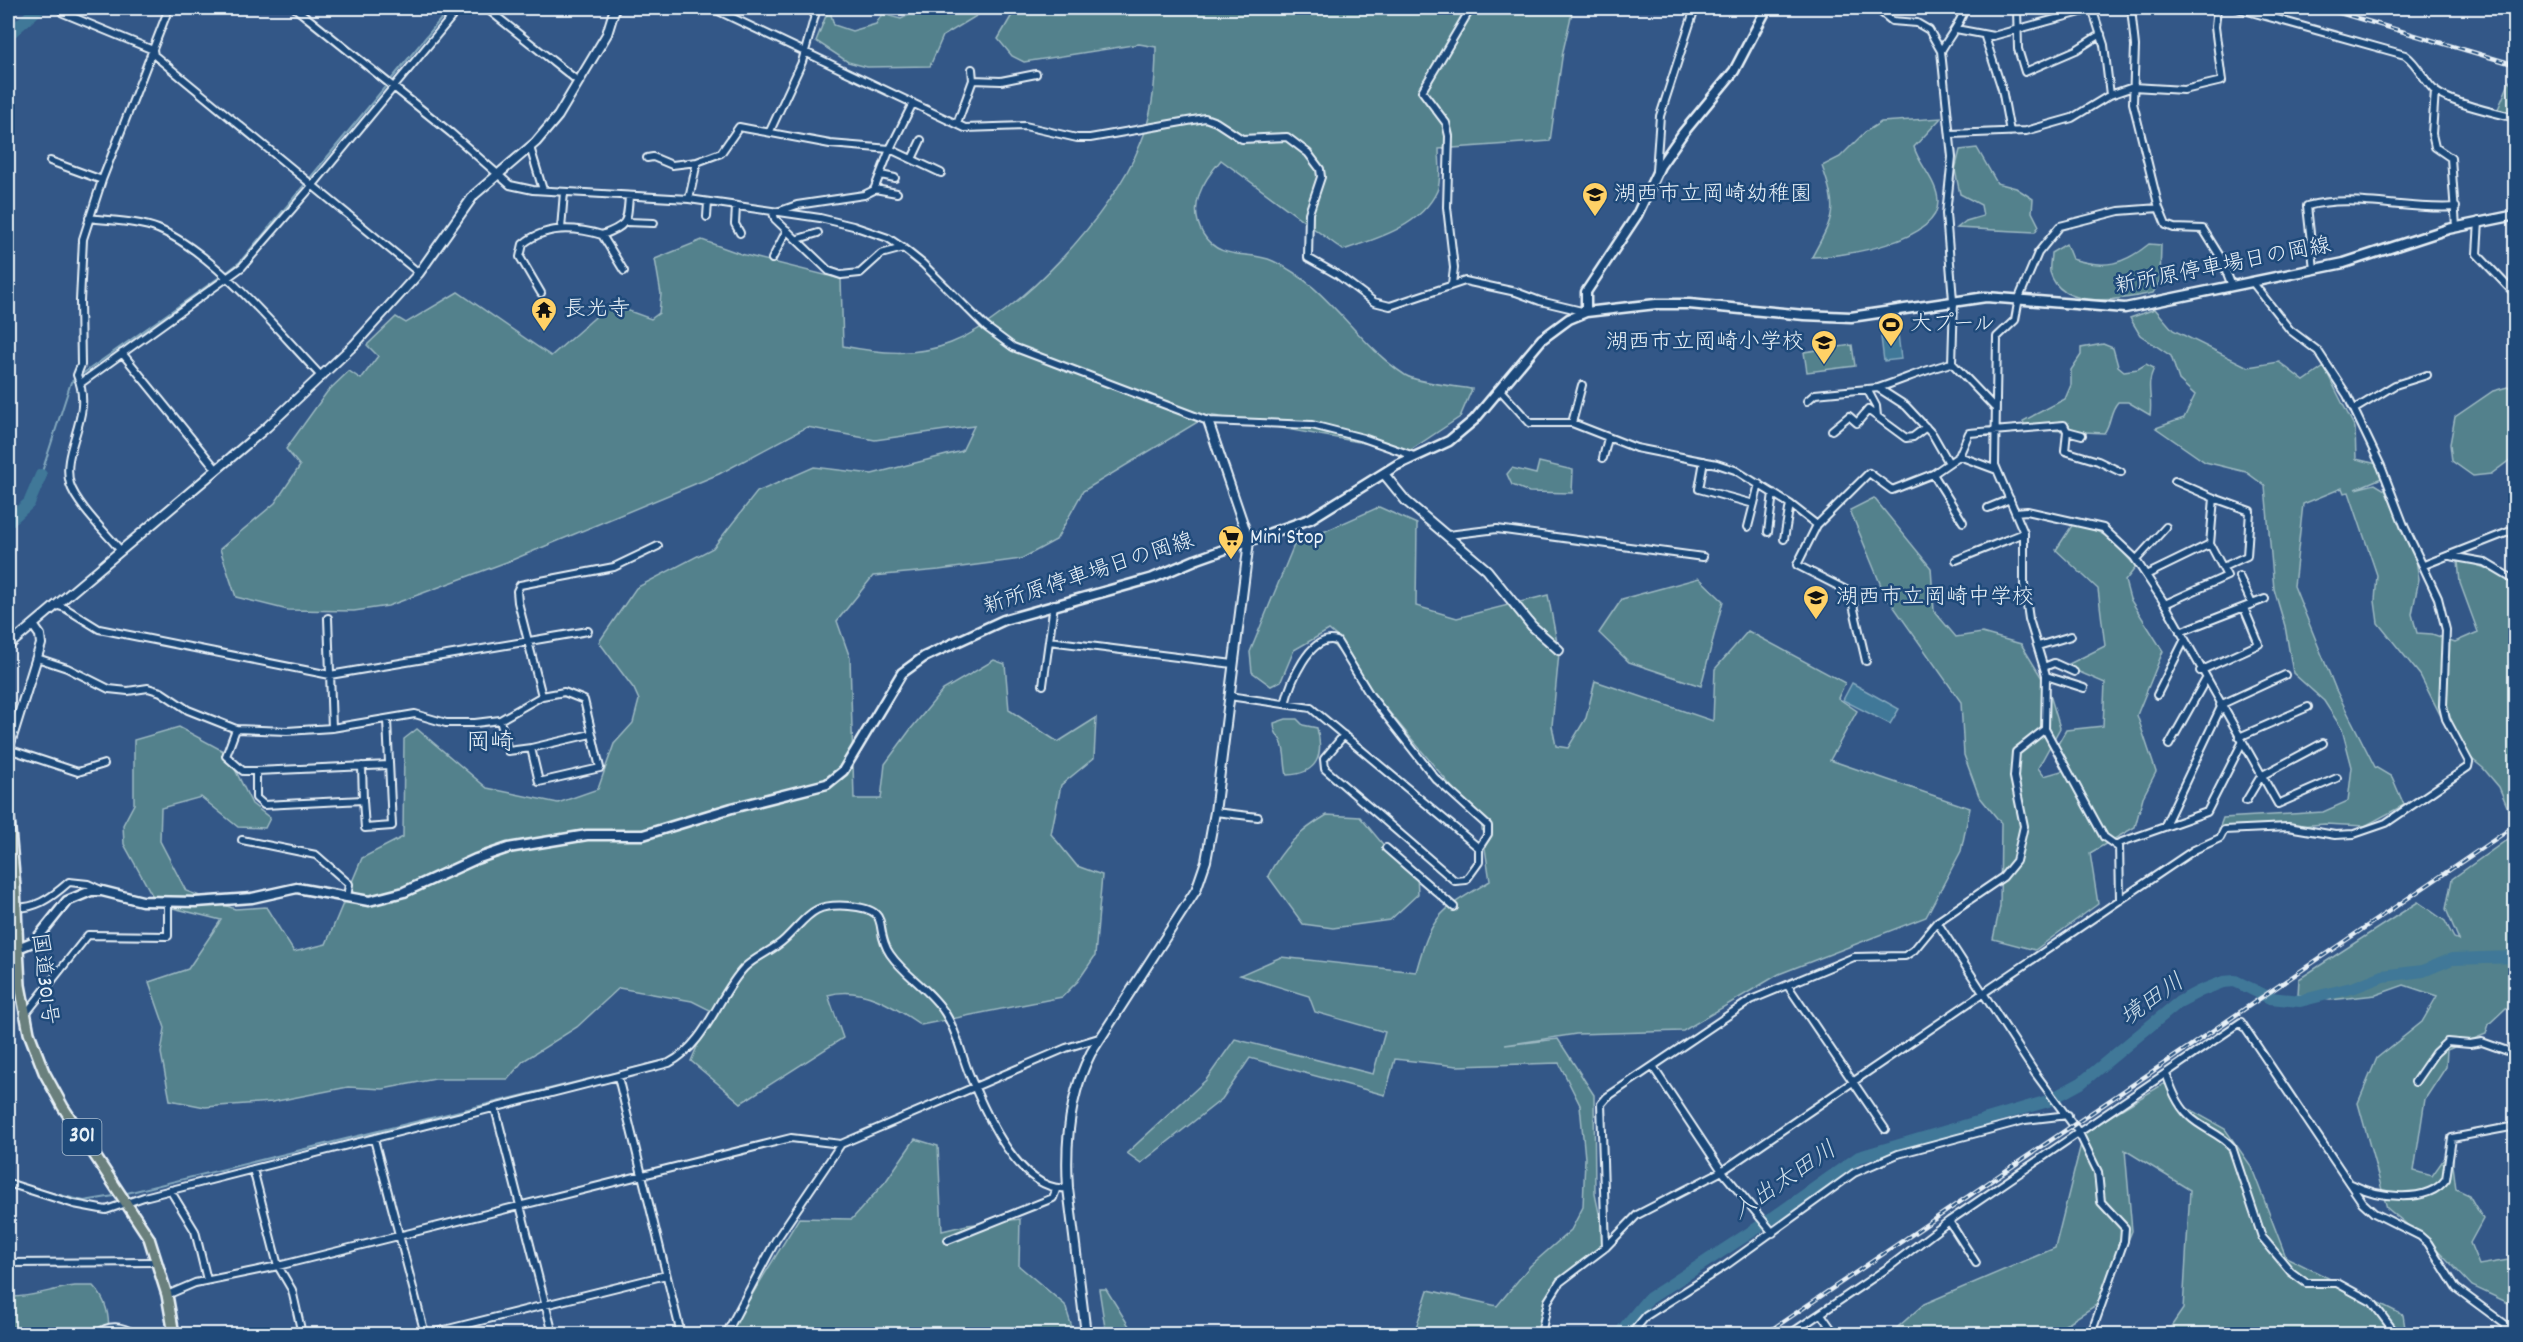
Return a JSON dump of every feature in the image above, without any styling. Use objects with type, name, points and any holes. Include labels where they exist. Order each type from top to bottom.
[{"type":"highway","name":"国道301号","points":[[8,807],[24,1016],[44,1072],[63,1107],[149,1238],[167,1295],[174,1335]]},
{"type":"main road","points":[[1586,312],[1586,292],[1621,242],[1656,178],[1660,166],[1683,133],[1734,71],[1767,8]]},
{"type":"main road","name":"新所原停車場日の岡線","points":[[18,948],[35,940],[67,902],[91,891],[102,891],[142,901],[168,902],[252,898],[297,888],[369,901],[404,892],[476,859],[508,848],[586,836],[643,835],[732,808],[827,784],[843,771],[902,673],[924,657],[969,634],[1054,604],[1132,585],[1311,519],[1414,456],[1449,441],[1474,420],[1500,390],[1517,365],[1542,339],[1569,319],[1586,312],[1656,304],[1689,304],[1851,317],[1953,300],[1986,297],[2125,308],[2314,269],[2376,254],[2456,227],[2516,215]]},
{"type":"street","points":[[121,550],[77,497],[70,484],[69,470],[84,405],[84,390],[79,380],[83,239],[102,180],[169,8]]},
{"type":"street","points":[[295,8],[510,185],[564,192],[689,199],[836,221],[888,238],[903,248],[923,264],[986,327],[1007,343],[1208,421],[1312,425],[1363,438],[1414,456]]},
{"type":"street","points":[[79,380],[122,353],[242,267],[459,8]]},
{"type":"street","points":[[486,8],[579,82]]},
{"type":"street","points":[[8,646],[217,470],[322,377],[419,273],[474,195],[530,147],[558,116],[607,34],[615,8]]},
{"type":"street","points":[[712,8],[966,129],[1025,126],[1077,138],[1089,138],[1205,118],[1216,122],[1242,139],[1287,137],[1302,148],[1320,169],[1321,177],[1309,213],[1308,258],[1338,275],[1374,302],[1390,306],[1452,284],[1465,282],[1494,286],[1586,312]]},
{"type":"street","points":[[770,131],[805,52],[817,8]]},
{"type":"street","points":[[1452,284],[1454,268],[1447,207],[1449,136],[1446,123],[1422,91],[1471,8]]},
{"type":"street","points":[[1656,178],[1660,116],[1695,8]]},
{"type":"street","points":[[1876,8],[1893,21],[1917,23],[1929,30],[1941,51],[1952,157],[1947,214],[1953,300],[1952,363],[1994,407]]},
{"type":"street","points":[[1941,51],[1956,29],[1965,8]]},
{"type":"street","points":[[2017,8],[2018,49],[2025,72],[2076,50],[2101,34]]},
{"type":"street","points":[[1956,29],[1985,36],[2017,30],[2092,8],[2101,34],[2110,95]]},
{"type":"street","points":[[2131,8],[2135,46],[2133,87],[2139,133],[2146,150],[2159,208],[2166,225],[2174,228],[2203,229],[2222,258],[2232,286]]},
{"type":"street","points":[[1951,134],[2010,132],[2058,123],[2086,112],[2110,95],[2133,87],[2184,90],[2222,81],[2215,27],[2217,8]]},
{"type":"street","points":[[2237,8],[2405,55],[2417,64],[2435,90],[2448,98],[2516,118]]},
{"type":"street","points":[[63,13],[153,50]]},
{"type":"street","points":[[1985,36],[2002,89],[2010,132]]},
{"type":"street","points":[[153,50],[154,55],[419,273]]},
{"type":"street","points":[[957,124],[973,80],[972,69]]},
{"type":"street","points":[[973,80],[1001,81],[1036,74]]},
{"type":"street","points":[[2435,90],[2432,134],[2436,147],[2451,158],[2456,227]]},
{"type":"street","points":[[773,213],[797,205],[864,195],[874,189],[890,149],[913,103]]},
{"type":"street","points":[[647,158],[653,157],[672,165],[697,162],[721,153],[739,127],[830,144],[890,149],[941,173]]},
{"type":"street","points":[[912,159],[921,141]]},
{"type":"street","points":[[530,147],[543,190]]},
{"type":"street","points":[[50,160],[102,180]]},
{"type":"street","points":[[689,199],[697,162]]},
{"type":"street","points":[[881,175],[895,178]]},
{"type":"street","points":[[874,189],[897,194]]},
{"type":"street","points":[[561,229],[564,192]]},
{"type":"street","points":[[541,293],[519,254],[523,244],[530,238],[561,229],[585,230],[602,235],[621,227],[626,222],[629,196]]},
{"type":"street","points":[[707,217],[708,202]]},
{"type":"street","points":[[2314,269],[2307,206],[2339,202],[2436,209],[2456,207]]},
{"type":"street","points":[[736,207],[735,224],[740,233]]},
{"type":"street","points":[[2118,847],[2104,837],[2044,729],[2046,676],[2029,620],[2024,584],[2024,533],[1997,470],[1994,407],[1997,337],[2015,320],[2019,298],[2038,253],[2060,226],[2119,211],[2159,208]]},
{"type":"street","points":[[773,213],[775,219],[798,239],[823,267],[841,274],[860,273],[881,254],[903,248]]},
{"type":"street","points":[[89,218],[158,229],[197,254],[226,278],[322,377]]},
{"type":"street","points":[[2479,221],[2477,254],[2516,295]]},
{"type":"street","points":[[626,222],[654,224]]},
{"type":"street","points":[[772,259],[787,230]]},
{"type":"street","points":[[798,239],[818,233]]},
{"type":"street","points":[[602,235],[624,271]]},
{"type":"street","points":[[1541,1335],[1548,1301],[1560,1282],[1606,1247],[1637,1215],[1722,1171],[2194,850],[2220,838],[2224,830],[2288,827],[2335,835],[2361,832],[2386,823],[2468,767],[2469,762],[2446,719],[2443,706],[2446,630],[2439,598],[2405,528],[2355,410],[2318,351],[2290,330],[2253,283]]},
{"type":"street","points":[[122,353],[217,470]]},
{"type":"street","points":[[1807,401],[1815,394],[1878,387],[1913,377],[1927,369],[1952,363]]},
{"type":"street","points":[[2355,410],[2395,384],[2427,375]]},
{"type":"street","points":[[1572,423],[1582,386]]},
{"type":"street","points":[[1878,387],[1906,406],[1926,427],[1949,463]]},
{"type":"street","points":[[1867,389],[1875,403],[1877,416]]},
{"type":"street","points":[[1500,390],[1530,423],[1572,423],[1636,448],[1731,468],[1790,504],[1817,525]]},
{"type":"street","points":[[1832,430],[1849,416],[1857,423],[1875,403]]},
{"type":"street","points":[[1868,410],[1906,438],[1913,437],[1926,427]]},
{"type":"street","points":[[1086,1335],[1066,1165],[1070,1113],[1083,1070],[1196,890],[1206,861],[1215,812],[1249,541],[1208,421]]},
{"type":"street","points":[[1866,661],[1850,592],[1797,565],[1817,525],[1869,473],[1893,490],[1933,474],[1959,456],[1969,434],[2064,425],[2067,431],[2065,451],[2098,461],[2121,472]]},
{"type":"street","points":[[2067,431],[2082,435]]},
{"type":"street","points":[[1604,458],[1608,438]]},
{"type":"street","points":[[1959,456],[1997,470]]},
{"type":"street","points":[[1704,461],[1699,489],[1754,504]]},
{"type":"street","points":[[1384,474],[1406,501],[1487,570],[1532,626],[1559,650]]},
{"type":"street","points":[[1933,474],[1963,522]]},
{"type":"street","points":[[2175,481],[2250,512],[2247,556],[2223,567]]},
{"type":"street","points":[[1748,527],[1759,484]]},
{"type":"street","points":[[1768,532],[1773,493]]},
{"type":"street","points":[[2164,604],[2227,576],[2210,544],[2214,498]]},
{"type":"street","points":[[1988,508],[2010,499]]},
{"type":"street","points":[[1785,539],[1790,504]]},
{"type":"street","points":[[2015,512],[2027,512],[2103,528],[2136,560],[2164,604],[2200,671],[2278,804],[2337,778]]},
{"type":"street","points":[[2136,560],[2166,527]]},
{"type":"street","points":[[1448,535],[1497,529],[1703,556]]},
{"type":"street","points":[[2424,565],[2516,529]]},
{"type":"street","points":[[1956,560],[2024,533]]},
{"type":"street","points":[[2146,575],[2210,544]]},
{"type":"street","points":[[542,696],[518,602],[516,591],[520,585],[614,567],[658,546]]},
{"type":"street","points":[[2449,556],[2484,562],[2516,581]]},
{"type":"street","points":[[2239,576],[2252,604]]},
{"type":"street","points":[[2180,632],[2265,599]]},
{"type":"street","points":[[1043,685],[1054,604]]},
{"type":"street","points":[[55,605],[65,608],[99,628],[330,675],[588,631]]},
{"type":"street","points":[[2200,671],[2259,644],[2244,608]]},
{"type":"street","points":[[328,618],[332,728]]},
{"type":"street","points":[[33,625],[40,636],[37,658],[8,749],[78,771],[104,764]]},
{"type":"street","points":[[2038,646],[2071,636]]},
{"type":"street","points":[[1049,640],[1233,664]]},
{"type":"street","points":[[1285,704],[1307,654],[1328,640],[1337,641],[1370,695],[1435,778],[1488,826],[1488,834],[1479,848],[1479,862],[1466,880],[1455,881],[1325,769],[1324,759],[1344,735]]},
{"type":"street","points":[[2157,695],[2184,641]]},
{"type":"street","points":[[37,658],[67,668],[109,689],[128,692],[148,688],[161,692],[188,710],[236,729],[287,731],[332,728],[415,714],[446,723],[500,720],[542,696],[564,693],[584,700],[600,768],[539,782],[531,748]]},
{"type":"street","points":[[2044,667],[2054,663],[2074,672]]},
{"type":"street","points":[[2165,825],[2221,706],[2285,675]]},
{"type":"street","points":[[2046,676],[2084,688]]},
{"type":"street","points":[[2169,745],[2206,680]]},
{"type":"street","points":[[1229,696],[1311,708],[1479,848]]},
{"type":"street","points":[[2120,900],[2118,847],[2123,839],[2207,812],[2241,740],[2308,707]]},
{"type":"street","points":[[362,766],[364,828],[392,826],[387,720]]},
{"type":"street","points":[[500,720],[508,751],[591,734]]},
{"type":"street","points":[[236,729],[226,756],[243,771],[389,765]]},
{"type":"street","points":[[1606,1247],[1600,1104],[1751,1000],[1854,957],[1905,956],[1914,950],[1936,922],[2003,877],[2013,867],[2024,826],[2014,777],[2016,752],[2044,729]]},
{"type":"street","points":[[2246,801],[2261,776],[2323,742]]},
{"type":"street","points":[[256,771],[256,798],[264,805],[363,800]]},
{"type":"street","points":[[1215,812],[1258,817]]},
{"type":"street","points":[[242,840],[316,855],[349,884],[346,898]]},
{"type":"street","points":[[1386,848],[1454,907]]},
{"type":"street","points":[[8,907],[26,907],[53,898],[69,882],[88,884],[102,891]]},
{"type":"street","points":[[24,1016],[88,935],[168,936],[168,902]]},
{"type":"street","points":[[8,1183],[65,1202],[106,1210],[170,1190],[669,1063],[681,1056],[693,1044],[744,968],[785,939],[807,914],[816,908],[833,905],[856,907],[874,912],[880,918],[882,940],[888,951],[895,961],[928,990],[957,1034],[975,1087],[997,1132],[1028,1174],[1056,1190],[1068,1188]]},
{"type":"street","points":[[1936,922],[2035,1073],[2068,1115],[2098,1172],[2101,1202],[2125,1228],[2126,1233],[2091,1335]]},
{"type":"street","points":[[1788,986],[1885,1129]]},
{"type":"street","points":[[1790,1335],[1889,1267],[1949,1221],[2241,1022],[2362,1202],[2374,1213],[2420,1236],[2428,1243],[2456,1288],[2506,1325],[2505,1335]]},
{"type":"street","points":[[167,1295],[207,1280],[278,1266],[792,1138],[841,1144],[1066,1048],[1102,1037]]},
{"type":"street","points":[[2415,1082],[2435,1053],[2447,1042],[2470,1044],[2482,1042],[2516,1054]]},
{"type":"street","points":[[1653,1067],[1722,1171],[1773,1233]]},
{"type":"street","points":[[2166,1073],[2169,1087],[2188,1116],[2224,1137],[2232,1147],[2262,1238],[2291,1272],[2306,1283],[2337,1283],[2372,1302],[2396,1335]]},
{"type":"street","points":[[618,1077],[681,1335]]},
{"type":"street","points":[[495,1108],[553,1335]]},
{"type":"street","points":[[1631,1335],[1646,1316],[1773,1233],[1854,1173],[1898,1154],[2025,1120],[2068,1115]]},
{"type":"street","points":[[2351,1183],[2369,1191],[2402,1196],[2413,1196],[2433,1190],[2446,1179],[2452,1138],[2516,1126]]},
{"type":"street","points":[[374,1138],[426,1335],[666,1275]]},
{"type":"street","points":[[726,1335],[776,1240],[841,1144]]},
{"type":"street","points":[[253,1169],[278,1266],[292,1290],[302,1335]]},
{"type":"street","points":[[170,1190],[195,1231],[207,1280]]},
{"type":"street","points":[[948,1240],[1053,1198],[1056,1190]]},
{"type":"street","points":[[1949,1221],[1976,1263]]},
{"type":"street","points":[[8,1263],[158,1262]]},
{"type":"street","points":[[1821,1314],[1835,1335]]},
{"type":"street","points":[[98,1335],[110,1327],[124,1328],[134,1335]]},
{"type":"green space","points":[[829,8],[834,25],[852,31],[876,24],[882,14],[901,19],[909,15],[913,8],[984,8],[978,15],[943,36],[930,66],[867,67],[848,62],[816,41]]},
{"type":"green space","points":[[1011,8],[1573,8],[1563,51],[1550,141],[1439,149],[1440,176],[1437,191],[1420,213],[1397,230],[1343,250],[1221,160],[1208,176],[1199,194],[1198,224],[1210,243],[1226,252],[1264,258],[1292,271],[1326,299],[1387,362],[1405,375],[1427,382],[1472,389],[1460,417],[1409,451],[1209,415],[1083,491],[1056,540],[1021,559],[873,576],[837,621],[850,658],[854,799],[881,799],[885,764],[910,730],[943,690],[994,660],[1005,664],[1009,710],[1058,742],[1096,718],[1094,758],[1061,785],[1051,834],[1077,866],[1102,875],[1095,956],[1078,981],[1062,997],[921,1025],[889,1005],[865,995],[840,993],[828,995],[843,1038],[741,1103],[691,1061],[712,1011],[692,1001],[619,988],[577,1027],[523,1061],[508,1079],[435,1079],[383,1089],[348,1087],[272,1102],[205,1107],[170,1100],[161,1053],[165,1028],[149,982],[188,969],[221,920],[157,904],[124,844],[123,825],[134,804],[134,740],[179,727],[227,753],[252,804],[270,818],[265,828],[238,827],[201,797],[161,808],[160,841],[186,891],[235,909],[266,907],[294,952],[326,944],[362,858],[403,837],[404,739],[417,729],[487,788],[558,803],[598,789],[614,744],[633,723],[639,700],[634,689],[599,642],[636,588],[713,548],[757,492],[814,467],[872,474],[962,451],[974,426],[875,440],[807,427],[719,474],[512,560],[388,606],[354,611],[288,610],[236,597],[220,549],[275,503],[300,466],[286,449],[327,392],[349,371],[361,379],[378,356],[367,345],[396,317],[406,323],[458,292],[551,356],[610,304],[651,319],[659,313],[661,294],[655,259],[702,240],[741,254],[841,279],[843,346],[884,352],[911,352],[951,343],[978,330],[1034,286],[1061,259],[1109,201],[1140,145],[1151,109],[1154,84],[1156,47],[1139,44],[1024,62],[1012,56],[998,39],[1012,15]]},
{"type":"green space","points":[[2510,81],[2515,82],[2515,115],[2498,109]]},
{"type":"green space","points":[[1941,118],[1914,147],[1935,187],[1938,201],[1934,215],[1923,227],[1906,237],[1865,250],[1812,257],[1829,222],[1832,204],[1822,166],[1840,157],[1865,132],[1881,122]]},
{"type":"green space","points":[[1977,148],[1997,183],[2016,188],[2033,199],[2032,212],[2039,226],[2035,232],[1957,228],[1966,221],[1983,216],[1981,205],[1960,194],[1955,170],[1960,150]]},
{"type":"green space","points":[[2066,244],[2072,259],[2094,264],[2122,261],[2149,244],[2161,245],[2160,280],[2153,293],[2111,300],[2080,298],[2056,285],[2050,272],[2051,253]]},
{"type":"green space","points":[[2155,309],[2173,330],[2248,367],[2279,362],[2304,381],[2324,367],[2355,428],[2356,459],[2377,464],[2384,477],[2355,489],[2375,484],[2385,490],[2415,553],[2419,579],[2412,614],[2417,633],[2432,634],[2455,642],[2478,632],[2460,583],[2458,561],[2488,569],[2515,586],[2515,816],[2512,818],[2499,787],[2483,768],[2456,746],[2420,675],[2378,623],[2375,601],[2377,575],[2349,492],[2344,493],[2342,488],[2303,504],[2294,586],[2336,690],[2375,767],[2392,777],[2404,805],[2365,826],[2325,824],[2218,832],[2223,818],[2323,812],[2348,801],[2352,767],[2342,729],[2324,701],[2293,673],[2285,626],[2274,589],[2265,486],[2246,472],[2205,462],[2156,428],[2184,418],[2195,395],[2179,380],[2171,356],[2140,335],[2130,318]]},
{"type":"green space","points":[[2103,344],[2113,348],[2118,366],[2124,371],[2138,369],[2146,364],[2154,368],[2150,381],[2150,415],[2128,402],[2118,402],[2104,433],[2026,429],[2023,421],[2065,399],[2071,385],[2071,370],[2081,355],[2081,348]]},
{"type":"green space","points":[[1852,345],[1855,366],[1807,372],[1804,352]]},
{"type":"green space","points":[[2515,385],[2515,456],[2491,474],[2473,476],[2452,461],[2450,444],[2455,417],[2493,391]]},
{"type":"green space","points":[[1539,462],[1573,470],[1572,493],[1529,492],[1512,485],[1507,474],[1512,468],[1536,474]]},
{"type":"green space","points":[[1874,498],[1931,568],[1934,611],[1956,637],[1982,633],[2021,644],[2048,688],[2060,728],[2038,768],[2044,776],[2065,770],[2055,749],[2066,730],[2103,726],[2105,683],[2065,666],[2105,646],[2098,589],[2056,550],[2073,524],[2095,530],[2109,538],[2136,567],[2125,581],[2130,599],[2163,651],[2137,715],[2156,772],[2143,797],[2135,827],[2090,853],[2098,904],[2035,950],[1993,939],[2000,907],[2001,823],[1979,796],[1964,755],[1961,702],[1884,593],[1850,510]]},
{"type":"green space","points":[[1379,507],[1417,524],[1416,606],[1457,618],[1548,595],[1559,653],[1552,726],[1556,746],[1568,748],[1586,718],[1595,681],[1713,721],[1715,669],[1748,631],[1845,683],[1838,698],[1857,711],[1830,760],[1970,808],[1961,851],[1926,917],[1779,974],[1683,1031],[1576,1034],[1505,1045],[1558,1039],[1594,1095],[1595,1194],[1605,1242],[1560,1282],[1548,1301],[1539,1334],[1414,1334],[1428,1290],[1497,1306],[1530,1266],[1571,1230],[1583,1207],[1585,1158],[1580,1105],[1559,1063],[1457,1066],[1395,1059],[1385,1095],[1250,1058],[1222,1099],[1141,1163],[1127,1153],[1206,1080],[1235,1039],[1373,1074],[1385,1032],[1315,1012],[1309,996],[1240,975],[1281,957],[1416,972],[1427,937],[1440,916],[1449,907],[1490,881],[1481,822],[1329,640],[1336,636],[1329,630],[1294,650],[1281,681],[1271,686],[1252,672],[1250,652],[1294,545]]},
{"type":"green space","points":[[1699,578],[1723,601],[1701,686],[1629,662],[1599,633],[1622,599]]},
{"type":"green space","points":[[1286,719],[1297,719],[1303,725],[1317,728],[1319,738],[1320,747],[1316,761],[1312,767],[1297,774],[1287,775],[1284,749],[1275,731],[1274,723]]},
{"type":"green space","points":[[1327,815],[1360,817],[1386,848],[1417,874],[1418,894],[1390,920],[1333,928],[1303,924],[1268,876],[1279,857],[1293,841],[1308,827]]},
{"type":"green space","points":[[2515,834],[2515,1008],[2506,1008],[2489,1024],[2486,1034],[2447,1050],[2446,1067],[2425,1099],[2414,1171],[2432,1176],[2451,1149],[2456,1189],[2469,1195],[2483,1219],[2470,1243],[2479,1265],[2515,1259],[2515,1306],[2472,1286],[2437,1249],[2387,1208],[2358,1103],[2377,1058],[2422,1022],[2437,996],[2404,985],[2376,995],[2330,1000],[2298,995],[2299,979],[2418,902],[2445,921],[2454,938],[2459,940],[2446,909],[2452,879]]},
{"type":"green space","points":[[2165,1083],[2187,1108],[2225,1129],[2251,1166],[2286,1257],[2403,1315],[2406,1334],[2166,1334],[2183,1309],[2190,1190],[2125,1150],[2132,1231],[2104,1300],[2051,1334],[1890,1334],[1924,1304],[2055,1248],[2084,1132]]},
{"type":"green space","points":[[915,1139],[938,1146],[942,1231],[967,1225],[1020,1219],[1019,1266],[1065,1305],[1074,1334],[728,1334],[799,1218],[852,1219],[886,1181]]},
{"type":"green space","points":[[75,1286],[93,1286],[98,1291],[106,1308],[109,1334],[8,1334],[8,1297]]},
{"type":"green space","points":[[1099,1289],[1106,1289],[1134,1334],[1106,1334]]},
{"type":"water","name":"大プール","points":[[1898,334],[1901,359],[1884,361],[1881,337]]},
{"type":"water","points":[[1852,683],[1899,709],[1890,724],[1843,700]]},
{"type":"waterway","points":[[8,35],[39,8]]},
{"type":"waterway","points":[[259,240],[450,8]]},
{"type":"waterway","points":[[227,272],[240,262],[259,239]]},
{"type":"waterway","points":[[41,475],[71,382],[221,276]]},
{"type":"waterway","points":[[8,522],[29,503],[41,475]]},
{"type":"waterway","name":"境田川","points":[[1619,1334],[1647,1300],[1774,1217],[1859,1157],[2048,1101],[2081,1083],[2179,1002],[2200,991],[2223,982],[2235,981],[2270,998],[2300,1001],[2355,987],[2383,976],[2423,971],[2452,959],[2516,957]]},
{"type":"waterway","points":[[127,1193],[670,1059]]},
{"type":"waterway","points":[[44,1191],[84,1201],[114,1196]]},
{"type":"railway","points":[[2323,8],[2516,65]]},
{"type":"railway","points":[[1765,1334],[2516,825]]},
{"type":"place","name":"湖西市立岡崎幼稚園","points":[[1595,218]]},
{"type":"place","name":"長光寺","points":[[544,333]]},
{"type":"place","name":"大プール","points":[[1891,348]]},
{"type":"place","name":"湖西市立岡崎小学校","points":[[1824,366]]},
{"type":"place","name":"Mini Stop","points":[[1231,561]]},
{"type":"place","name":"湖西市立岡崎中学校","points":[[1816,621]]},
{"type":"district","name":"岡崎","points":[[490,744]]},
{"type":"water label","name":"入出太田川","points":[[1785,1182]]}]
